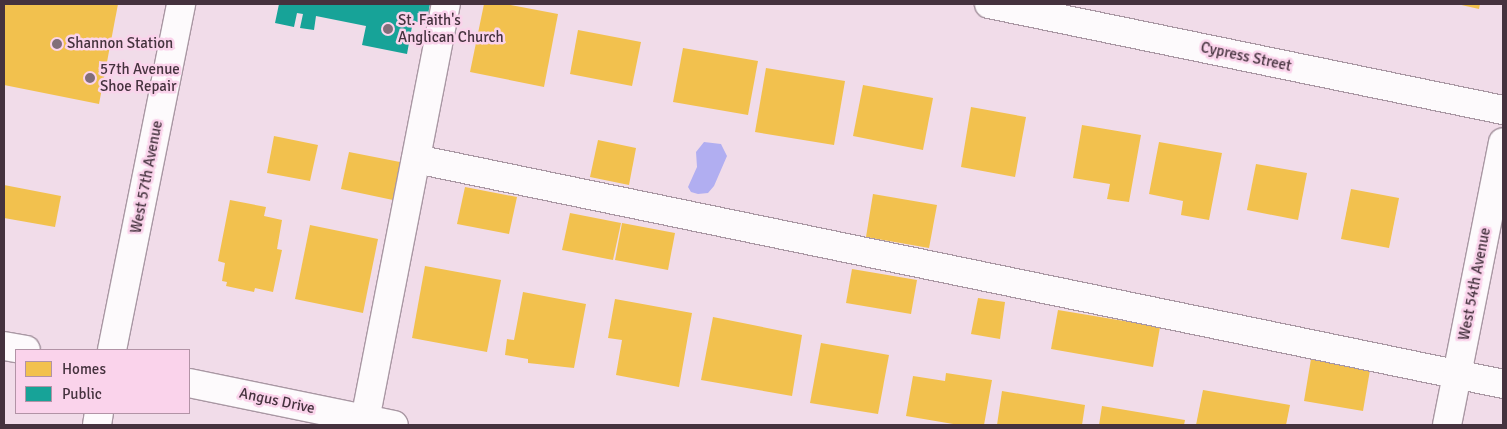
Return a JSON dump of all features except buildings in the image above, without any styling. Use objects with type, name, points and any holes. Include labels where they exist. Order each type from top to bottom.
[{"type":"street","name":"West 57th Avenue","points":[[112,349],[181,4]]},
{"type":"street","points":[[364,422],[446,4]]},
{"type":"street","name":"Cypress Street","points":[[989,4],[1503,110]]},
{"type":"street","name":"West 54th Avenue","points":[[1448,425],[1503,142]]},
{"type":"street","points":[[416,159],[1503,384]]},
{"type":"street","points":[[4,346],[20,349]]},
{"type":"street","name":"Angus Drive","points":[[190,383],[364,422],[394,425]]},
{"type":"shaded area","points":[[704,142],[721,144],[727,156],[714,186],[708,193],[698,194],[691,192],[688,187],[697,167],[696,152]]},
{"type":"place","name":"St. Faith's Anglican Church","points":[[388,29]]},
{"type":"place","name":"Shannon Station","points":[[57,44]]},
{"type":"place","name":"57th Avenue Shoe Repair","points":[[90,78]]}]
